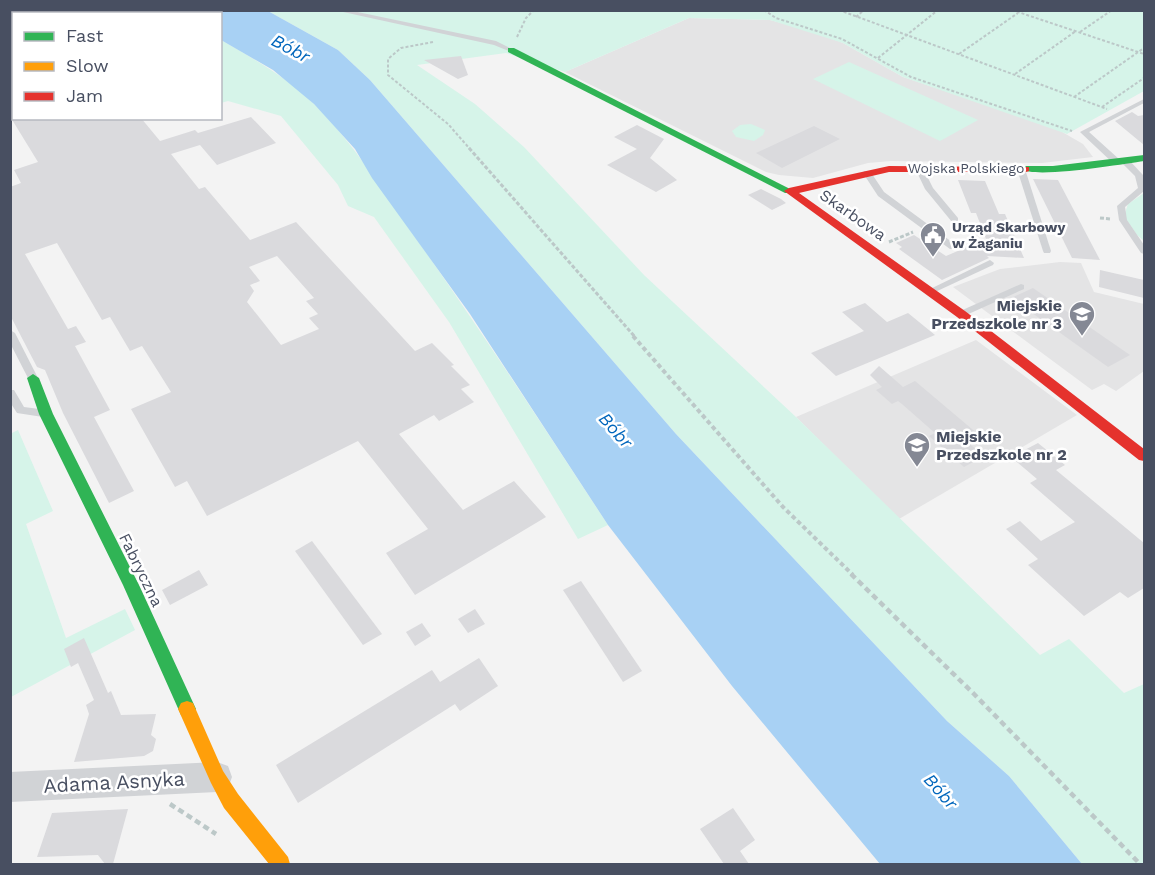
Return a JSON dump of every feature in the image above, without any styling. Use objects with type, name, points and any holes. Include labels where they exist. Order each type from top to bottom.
[{"type":"street","name":"Skarbowa","points":[[511,50],[790,192],[961,314],[1144,456]]},
{"type":"street","name":"Wojska Polskiego","points":[[790,192],[867,173],[919,168],[1053,169],[1144,158]]},
{"type":"street","name":"Fabryczna","points":[[33,378],[46,414],[131,585],[217,777],[231,801],[281,864]]},
{"type":"street","name":"Adama Asnyka","points":[[10,787],[217,777]]},
{"type":"lane","points":[[337,10],[496,43],[511,50]]},
{"type":"lane","points":[[1144,101],[1084,132],[1142,176],[1142,189],[1124,202],[1120,214],[1144,251]]},
{"type":"lane","points":[[919,168],[930,189],[955,220]]},
{"type":"lane","points":[[1021,168],[1047,251]]},
{"type":"lane","points":[[867,173],[880,194],[952,247]]},
{"type":"lane","points":[[930,291],[990,263]]},
{"type":"lane","points":[[961,314],[1021,287]]},
{"type":"lane","points":[[10,333],[33,378]]},
{"type":"lane","points":[[10,393],[21,410],[46,414]]},
{"type":"path","points":[[511,50],[526,18],[534,10]]},
{"type":"path","points":[[764,10],[776,18],[842,39],[900,72],[939,87],[1064,129],[1084,132]]},
{"type":"path","points":[[839,10],[1102,107],[1118,115]]},
{"type":"path","points":[[856,16],[864,10]]},
{"type":"path","points":[[877,59],[938,10]]},
{"type":"path","points":[[1012,10],[1144,54]]},
{"type":"path","points":[[1014,74],[1112,10]]},
{"type":"path","points":[[959,54],[1019,13]]},
{"type":"path","points":[[435,42],[401,48],[388,59],[388,75],[448,124],[783,507],[974,694],[1140,864]]},
{"type":"path","points":[[1074,97],[1144,48]]},
{"type":"path","points":[[1102,107],[1144,78]]},
{"type":"path","points":[[880,245],[924,227]]},
{"type":"path","points":[[158,803],[169,804],[194,817],[222,841]]},
{"type":"shaded area","points":[[689,18],[770,20],[815,32],[843,43],[903,77],[1057,129],[1083,144],[1093,157],[1042,163],[891,161],[868,163],[813,178],[779,175],[766,172],[565,72]]},
{"type":"shaded area","name":"Miejskie Przedszkole nr 3","points":[[1060,262],[1081,263],[1094,292],[1144,304],[1144,371],[1116,391],[1104,384],[1092,390],[953,287],[1000,269]]},
{"type":"shaded area","name":"Miejskie Przedszkole nr 2","points":[[976,340],[1077,415],[899,519],[796,417]]},
{"type":"green space","points":[[169,10],[172,12],[12,12],[11,104],[11,11]]},
{"type":"green space","points":[[268,11],[1144,11],[1144,91],[1067,134],[903,77],[843,43],[770,20],[689,18],[565,72],[506,53],[417,65],[475,104],[524,147],[644,275],[796,417],[1040,655],[1069,639],[1124,693],[1144,684],[1144,864],[1082,864],[1009,776],[947,721],[676,434],[370,80],[338,50]]},
{"type":"green space","points":[[222,41],[293,85],[342,134],[463,306],[608,525],[578,539],[449,322],[374,217],[348,206],[338,185],[281,116],[228,101],[222,103]]},
{"type":"green space","points":[[849,62],[978,120],[940,141],[813,79]]},
{"type":"green space","points":[[751,124],[765,130],[763,135],[754,141],[736,137],[732,131],[740,125]]},
{"type":"green space","points":[[1144,193],[1144,241],[1124,216],[1128,204]]},
{"type":"green space","points":[[18,430],[53,511],[26,524],[66,638],[125,609],[135,630],[11,697],[10,434]]},
{"type":"water","name":"Bóbr","points":[[169,11],[268,11],[338,50],[370,80],[676,434],[947,721],[1009,776],[1082,864],[880,864],[732,686],[608,525],[470,314],[372,178],[355,149],[314,104],[273,70],[222,41],[222,12]]},
{"type":"building","points":[[461,56],[468,75],[458,79],[424,60]]},
{"type":"building","points":[[1132,112],[1138,116],[1144,115],[1144,145],[1115,121]]},
{"type":"building","points":[[251,117],[276,143],[217,165],[200,145],[171,154],[199,189],[205,187],[250,240],[296,222],[415,351],[432,343],[470,385],[461,389],[474,402],[439,421],[434,415],[399,434],[463,510],[514,481],[546,517],[415,595],[386,553],[428,529],[358,441],[207,516],[187,481],[175,487],[131,409],[171,392],[142,346],[130,351],[110,317],[102,320],[57,243],[25,254],[68,329],[76,326],[86,342],[75,346],[110,410],[94,417],[134,491],[109,503],[63,413],[45,370],[37,367],[10,315],[10,187],[21,183],[14,170],[38,162],[12,120],[143,120],[160,141],[195,130],[198,133]],"holes":[[[277,256],[314,298],[306,301],[318,314],[309,318],[319,329],[281,345],[247,302],[254,291],[250,285],[260,281],[249,267]]]},
{"type":"building","points":[[637,125],[664,139],[650,158],[677,180],[656,192],[607,165],[637,149],[614,137]]},
{"type":"building","points":[[814,126],[840,139],[782,168],[756,153]]},
{"type":"building","points":[[1033,179],[1058,180],[1100,260],[1072,258]]},
{"type":"building","points":[[958,180],[985,181],[999,214],[1005,214],[1024,258],[987,256],[989,258],[942,280],[899,249],[902,247],[896,243],[914,235],[946,256],[986,239],[976,213],[971,213]]},
{"type":"building","points":[[761,189],[786,203],[772,210],[748,195]]},
{"type":"building","points":[[1100,270],[1144,280],[1144,298],[1099,287]]},
{"type":"building","points":[[1033,288],[1130,355],[1108,367],[1011,298]]},
{"type":"building","points":[[865,303],[887,322],[908,313],[935,335],[836,376],[811,353],[864,331],[842,312]]},
{"type":"building","points":[[879,366],[903,387],[915,381],[979,435],[966,441],[984,456],[964,467],[929,436],[935,433],[902,404],[898,401],[892,404],[876,390],[882,387],[870,375]]},
{"type":"building","points":[[1038,443],[1065,465],[1056,470],[1144,543],[1144,588],[1128,598],[1120,592],[1084,616],[1028,565],[1038,559],[1006,529],[1020,521],[1041,541],[1075,522],[1030,483],[1037,479],[1011,457]]},
{"type":"building","points":[[312,541],[382,634],[363,645],[295,551]]},
{"type":"building","points":[[199,570],[208,585],[170,605],[162,590]]},
{"type":"building","points":[[581,581],[642,671],[623,682],[563,590]]},
{"type":"building","points":[[475,609],[485,624],[468,633],[458,619]]},
{"type":"building","points":[[422,623],[431,636],[415,646],[406,632]]},
{"type":"building","points":[[84,638],[108,693],[111,691],[121,715],[156,714],[151,735],[156,739],[153,751],[144,756],[74,762],[89,714],[86,705],[94,700],[78,663],[71,667],[64,649]]},
{"type":"building","points":[[479,658],[498,686],[460,711],[455,704],[298,803],[276,765],[432,670],[440,682]]},
{"type":"building","points":[[733,808],[755,840],[740,851],[749,864],[724,864],[700,829]]},
{"type":"building","points":[[128,809],[113,864],[105,864],[98,855],[37,857],[52,813]]},
{"type":"traffic: fast","points":[[511,50],[789,191]]},
{"type":"traffic: fast","points":[[1026,169],[1053,169],[1144,158]]},
{"type":"traffic: fast","points":[[33,378],[46,414],[131,585],[187,709]]},
{"type":"traffic: slow","points":[[187,709],[217,777],[231,801],[281,864]]},
{"type":"traffic: jam","points":[[790,192],[889,169],[1026,169]]},
{"type":"traffic: jam","points":[[789,191],[961,314],[1144,456]]},
{"type":"place","name":"Urząd Skarbowy w Żaganiu","points":[[933,258]]},
{"type":"place","name":"Miejskie Przedszkole nr 3","points":[[1082,337]]},
{"type":"place","name":"Miejskie Przedszkole nr 2","points":[[917,468]]}]
